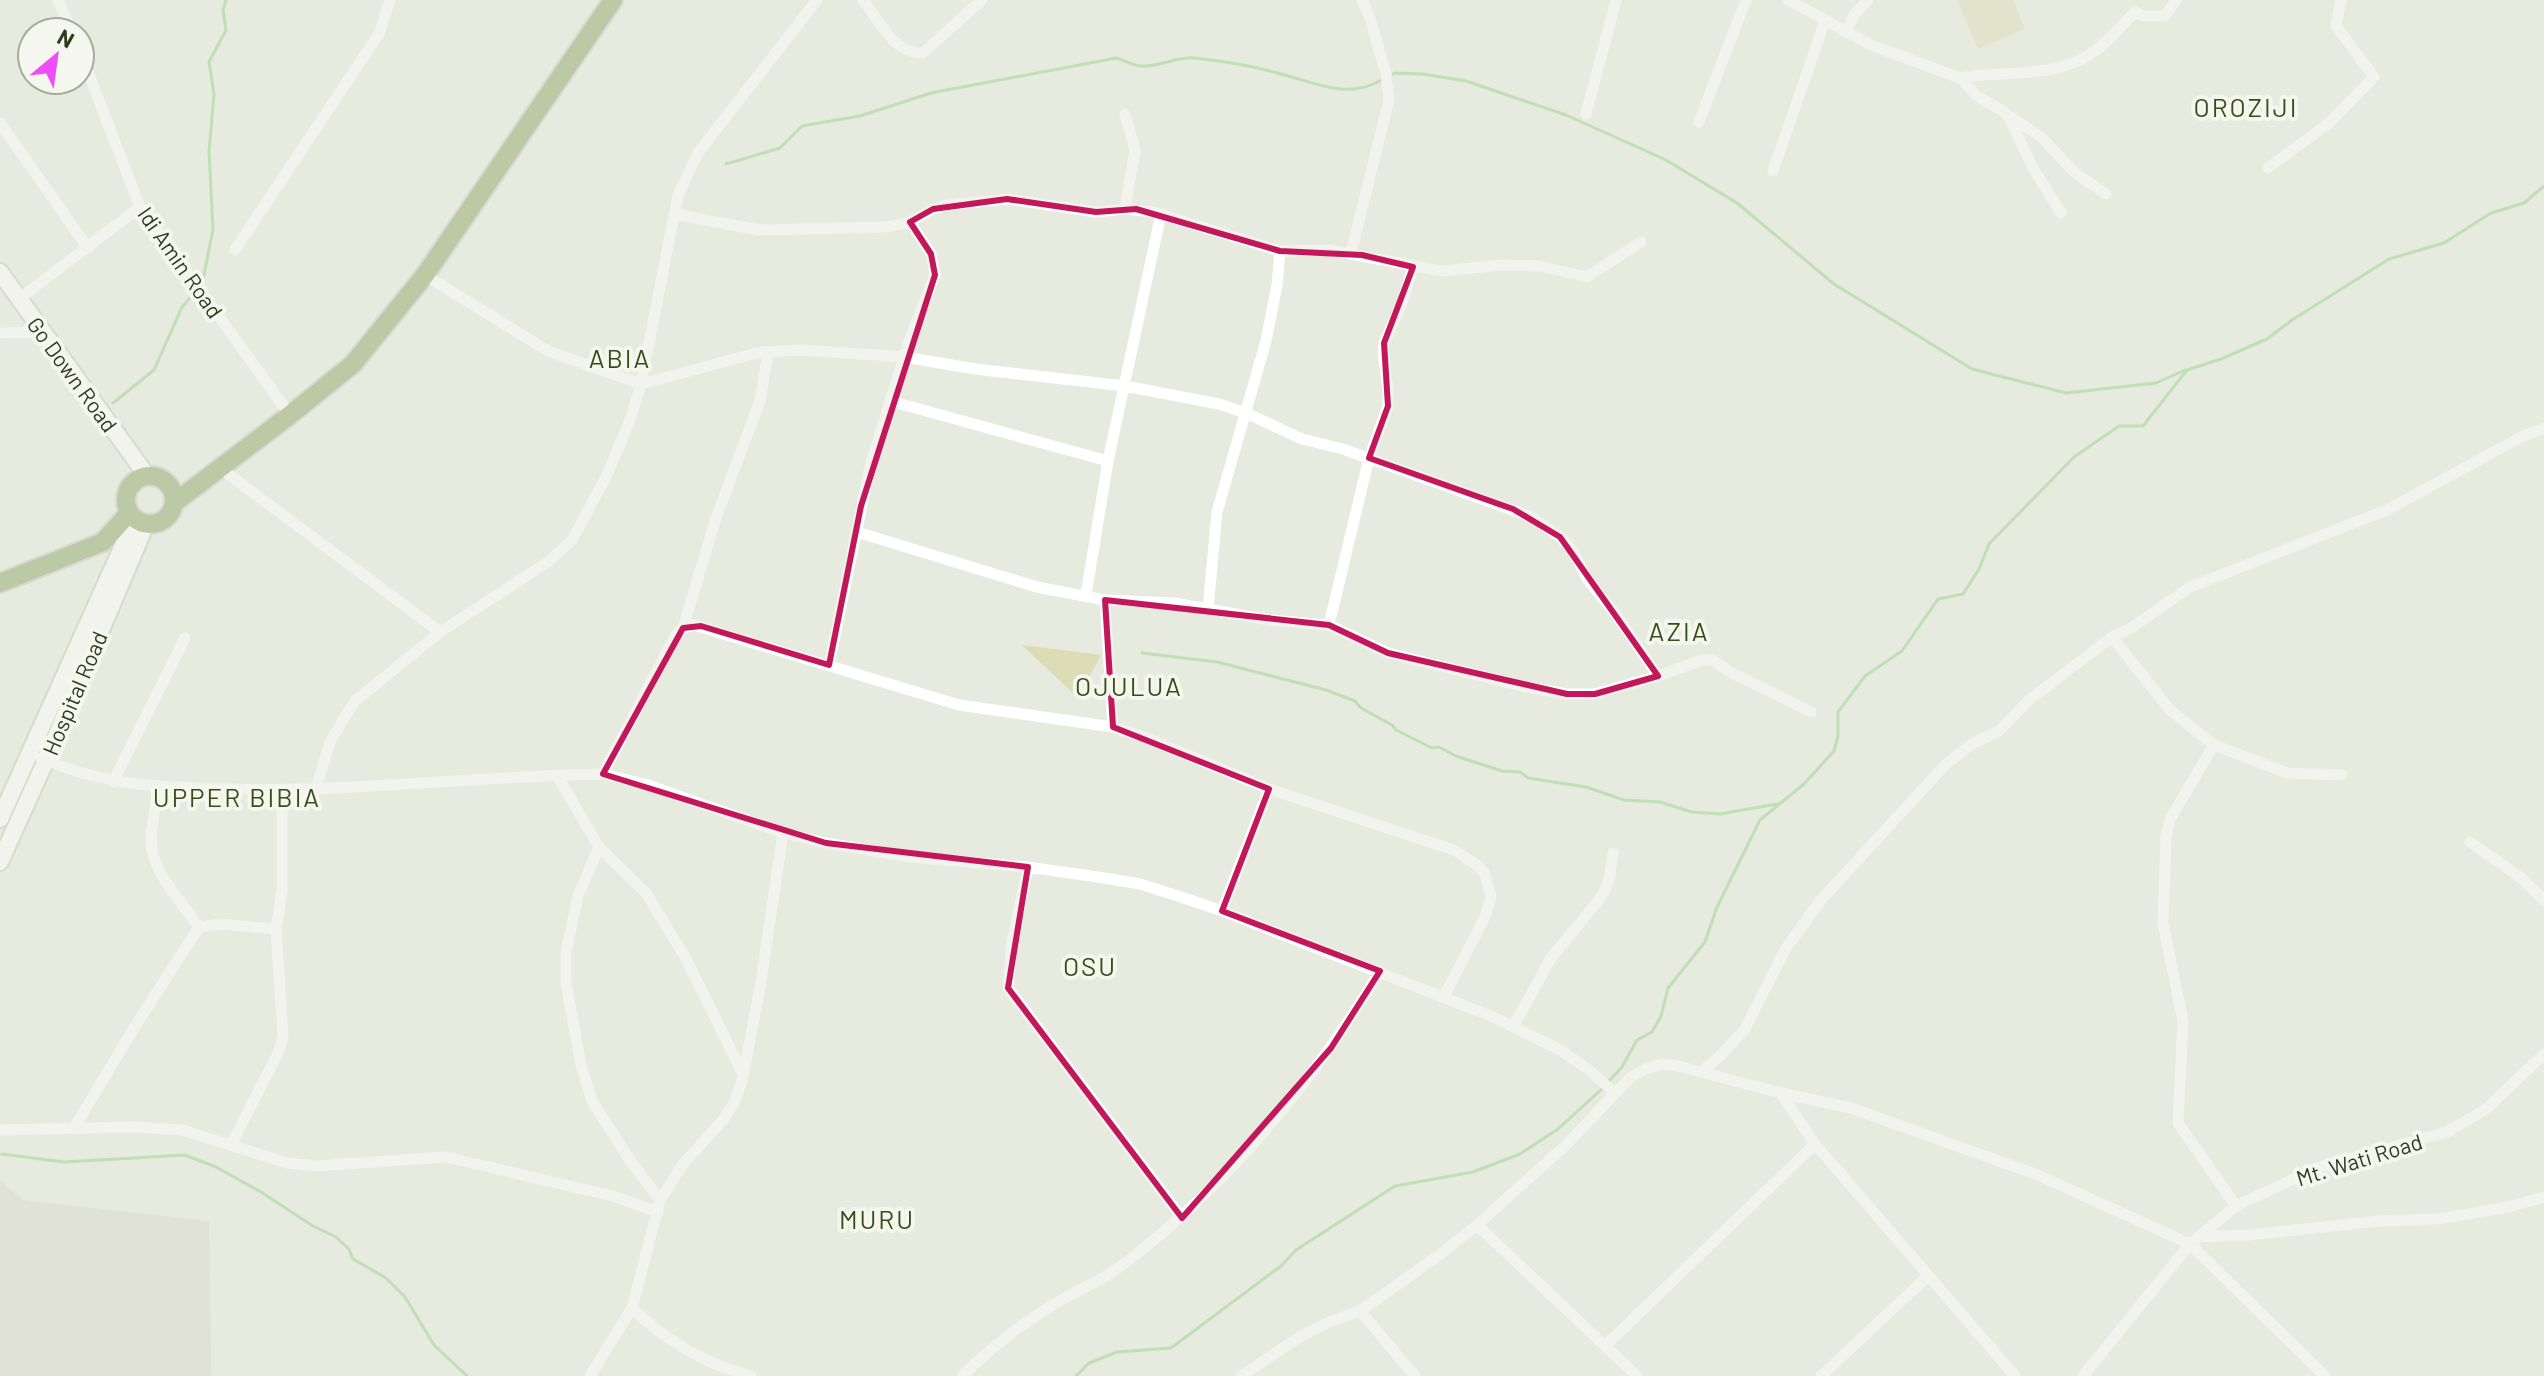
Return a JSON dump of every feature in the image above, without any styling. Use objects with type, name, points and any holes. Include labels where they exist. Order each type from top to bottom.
[{"type":"main road","points":[[174,503],[353,364],[425,275],[613,0]]},
{"type":"main road","name":"Go Down Road","points":[[0,272],[147,476]]},
{"type":"main road","points":[[167,483],[212,473]]},
{"type":"main road","points":[[0,583],[103,542],[136,519],[165,520],[174,503],[173,492],[167,483],[158,477],[147,476],[130,485],[126,494],[136,519]]},
{"type":"main road","name":"Hospital Road","points":[[0,862],[38,757],[136,519]]},
{"type":"main road","name":"Hospital Road","points":[[0,819],[38,757]]},
{"type":"street","points":[[235,250],[379,34],[390,0]]},
{"type":"street","points":[[316,789],[330,742],[354,702],[440,632],[548,562],[572,540],[607,475],[630,420],[641,384],[683,180],[698,153],[815,0]]},
{"type":"street","points":[[863,0],[896,43],[911,53],[924,52],[982,0]]},
{"type":"street","points":[[1351,253],[1389,100],[1386,74],[1362,0]]},
{"type":"street","points":[[1586,114],[1616,0]]},
{"type":"street","points":[[1699,122],[1746,0]]},
{"type":"street","points":[[1788,0],[1900,58],[1960,78],[2061,68],[2103,45],[2135,12],[2143,16],[2165,16],[2176,0]]},
{"type":"street","points":[[1846,32],[1854,15],[1868,0]]},
{"type":"street","points":[[2268,168],[2329,123],[2374,77],[2336,26],[2341,0]]},
{"type":"street","points":[[1773,171],[1825,21]]},
{"type":"street","points":[[1960,78],[1977,96],[2042,138],[2075,173],[2106,194]]},
{"type":"street","name":"Idi Amin Road","points":[[96,93],[140,207],[290,415]]},
{"type":"street","points":[[1125,114],[1135,143],[1125,209]]},
{"type":"street","points":[[2007,115],[2033,168],[2061,213]]},
{"type":"street","points":[[0,123],[88,248]]},
{"type":"street","points":[[674,214],[759,230],[887,227],[910,222],[947,205],[1007,199],[1096,212],[1125,209],[1161,214],[1280,251],[1329,250],[1442,271],[1502,265],[1539,266],[1587,277],[1641,242]]},
{"type":"street","points":[[19,299],[140,207]]},
{"type":"street","points":[[1086,595],[1108,461],[1161,214]]},
{"type":"street","points":[[829,665],[870,466],[915,322],[935,275],[931,254],[910,222]]},
{"type":"street","points":[[1208,609],[1217,512],[1266,341],[1280,251]]},
{"type":"street","points":[[1329,625],[1369,458],[1388,406],[1384,343],[1402,303],[1413,267]]},
{"type":"street","points":[[425,275],[548,351],[641,384],[768,352],[800,350],[905,357],[975,369],[1125,386],[1219,404],[1302,439],[1343,449],[1532,517],[1560,537],[1573,551],[1588,580],[1658,676]]},
{"type":"street","points":[[0,333],[42,332]]},
{"type":"street","points":[[603,774],[675,636],[683,628],[716,518],[760,401],[768,352]]},
{"type":"street","points":[[890,401],[1108,461]]},
{"type":"street","points":[[1701,1072],[1720,1056],[1750,1021],[1786,948],[1821,900],[1946,764],[1972,744],[1999,731],[2028,701],[2112,637],[2131,628],[2165,602],[2201,581],[2387,510],[2523,436],[2544,428]]},
{"type":"street","points":[[212,473],[440,632]]},
{"type":"street","points":[[857,532],[1037,587],[1105,600],[1174,603],[1269,620],[1329,625],[1388,653],[1525,687],[1567,694],[1595,694],[1702,660],[1712,660],[1811,712]]},
{"type":"street","points":[[1105,600],[1113,727]]},
{"type":"street","points":[[683,628],[701,626],[978,710],[1113,727],[1269,789],[1454,850],[1477,865],[1489,886],[1490,905],[1444,996]]},
{"type":"street","points":[[2112,637],[2170,710],[2214,745],[2287,773],[2342,775]]},
{"type":"street","points":[[113,782],[185,638]]},
{"type":"street","points":[[2214,745],[2170,819],[2166,837],[2163,923],[2183,1021],[2178,1123],[2236,1206]]},
{"type":"street","points":[[38,757],[113,782],[158,787],[282,791],[603,774],[648,785],[783,833],[826,843],[910,857],[1028,867],[1140,884],[1222,911],[1444,996],[1560,1050],[1615,1093]]},
{"type":"street","points":[[557,775],[599,847],[646,893],[685,957],[743,1074]]},
{"type":"street","points":[[158,787],[151,840],[153,855],[157,867],[199,927]]},
{"type":"street","points":[[1222,911],[1269,789]]},
{"type":"street","points":[[231,1145],[280,1049],[283,1035],[276,929],[282,891],[282,791]]},
{"type":"street","points":[[590,1376],[632,1308],[659,1206],[683,1164],[734,1103],[760,988],[783,833]]},
{"type":"street","points":[[2470,842],[2520,877],[2544,900]]},
{"type":"street","points":[[599,847],[578,896],[566,952],[566,983],[581,1065],[592,1101],[659,1206]]},
{"type":"street","points":[[1513,1027],[1551,958],[1602,896],[1609,881],[1613,853]]},
{"type":"street","points":[[1028,867],[1012,942],[1008,988],[1182,1218]]},
{"type":"street","points":[[74,1128],[199,927],[221,924],[276,929]]},
{"type":"street","points":[[962,1376],[1025,1323],[1118,1268],[1182,1218],[1237,1163],[1331,1048],[1380,971]]},
{"type":"street","name":"Mt. Wati Road","points":[[2083,1376],[2194,1240],[2236,1206],[2319,1167],[2409,1145],[2447,1132],[2486,1109],[2544,1054]]},
{"type":"street","points":[[1241,1376],[1298,1338],[1360,1311],[1387,1294],[1477,1225],[1566,1145],[1638,1073],[1662,1064],[1851,1108],[2038,1175],[2194,1240],[2325,1376]]},
{"type":"street","points":[[1781,1093],[1815,1144],[2015,1376]]},
{"type":"street","points":[[0,1130],[133,1127],[182,1130],[287,1163],[316,1166],[421,1158],[457,1159],[659,1206]]},
{"type":"street","points":[[1606,1345],[1815,1144]]},
{"type":"street","points":[[2194,1240],[2379,1221],[2439,1219],[2508,1207],[2544,1197]]},
{"type":"street","points":[[1477,1225],[1637,1376]]},
{"type":"street","points":[[1821,1376],[1927,1277]]},
{"type":"street","points":[[632,1308],[681,1348],[751,1376]]},
{"type":"street","points":[[1360,1311],[1415,1376]]},
{"type":"highlighted area","points":[[1007,199],[1096,212],[1136,209],[1280,251],[1362,255],[1413,267],[1384,343],[1388,406],[1369,458],[1513,509],[1560,537],[1658,676],[1595,694],[1567,694],[1388,653],[1329,625],[1105,600],[1113,727],[1269,789],[1222,911],[1380,971],[1331,1048],[1182,1218],[1008,988],[1028,867],[826,843],[603,774],[683,628],[701,626],[829,665],[861,506],[935,275],[931,254],[910,222],[933,209]]},
{"type":"shaded area","points":[[0,1180],[23,1200],[209,1221],[211,1376],[0,1376]]},
{"type":"green space","points":[[1957,0],[2013,0],[2025,29],[1978,49]]},
{"type":"green space","points":[[1022,645],[1101,655],[1078,698]]},
{"type":"waterway","points":[[202,285],[213,229],[209,152],[214,94],[209,62],[226,30],[223,10],[226,0]]},
{"type":"waterway","points":[[726,164],[780,148],[802,126],[860,116],[931,93],[1116,58],[1140,66],[1188,58],[1216,61],[1344,89],[1369,86],[1382,80]]},
{"type":"waterway","points":[[1389,76],[1395,73],[1423,74],[1466,81],[1566,115],[1666,160],[1737,203],[1834,284],[1972,369],[2066,393],[2156,383],[2185,370]]},
{"type":"waterway","points":[[1609,1081],[1622,1067],[1637,1040],[1652,1032],[1661,1016],[1668,988],[1705,942],[1717,907],[1760,820],[1804,784],[1834,751],[1838,736],[1838,712],[1865,676],[1902,651],[1938,599],[1963,594],[1979,569],[1989,544],[2074,457],[2119,426],[2143,426],[2187,370],[2267,339],[2389,259],[2444,243],[2491,213],[2524,203],[2544,186]]},
{"type":"waterway","points":[[113,403],[154,370],[182,307],[197,290]]},
{"type":"waterway","points":[[1142,653],[1217,662],[1326,690],[1355,701],[1396,730],[1432,748],[1439,747],[1502,771],[1520,772],[1528,778],[1586,787],[1624,800],[1660,802],[1692,812],[1720,814],[1777,804]]},
{"type":"waterway","points":[[1076,1376],[1089,1363],[1117,1352],[1171,1348],[1281,1266],[1296,1250],[1395,1186],[1473,1172],[1520,1154],[1558,1129],[1604,1087]]},
{"type":"waterway","points":[[2,1154],[64,1162],[185,1155],[216,1167],[336,1237],[349,1249],[353,1259],[386,1278],[405,1297],[434,1345],[467,1376]]},
{"type":"district","name":"OROZIJI","points":[[2246,106]]},
{"type":"district","name":"ABIA","points":[[620,357]]},
{"type":"district","name":"AZIA","points":[[1679,630]]},
{"type":"district","name":"OJULUA","points":[[1129,685]]},
{"type":"district","name":"UPPER BIBIA","points":[[237,796]]},
{"type":"district","name":"OSU","points":[[1090,965]]},
{"type":"district","name":"MURU","points":[[877,1218]]}]
